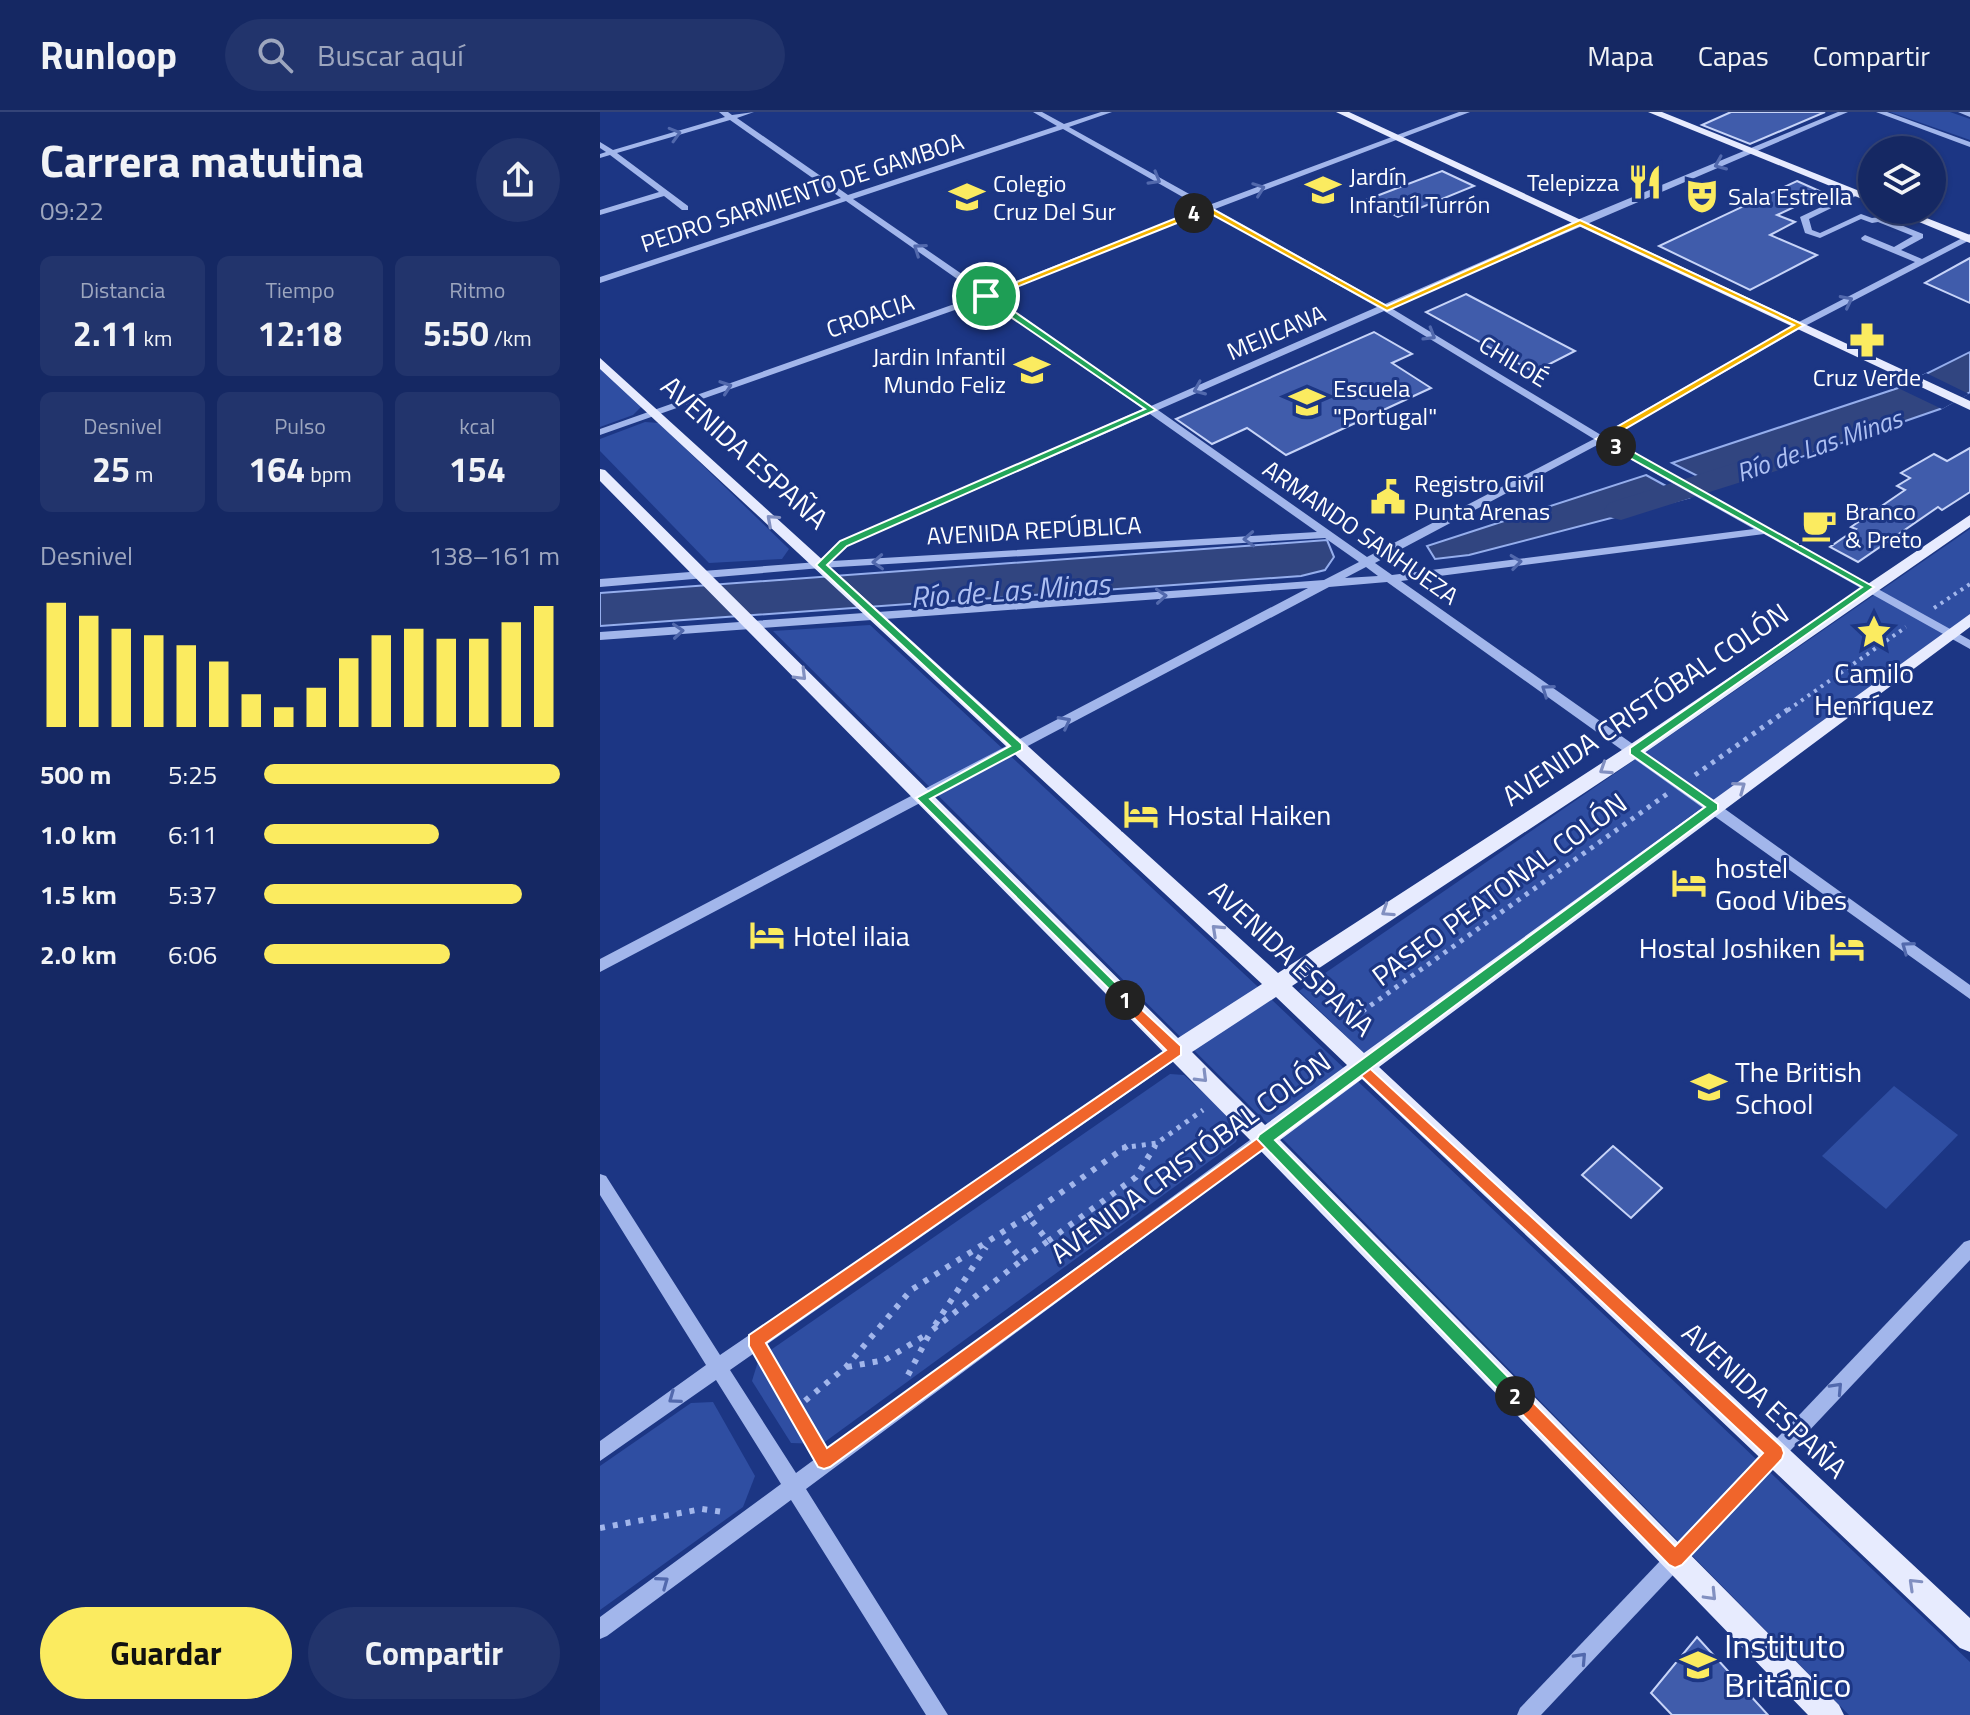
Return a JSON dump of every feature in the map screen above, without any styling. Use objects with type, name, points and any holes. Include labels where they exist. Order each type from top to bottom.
[{"type":"main road","points":[[1341,112],[1970,406]]},
{"type":"main road","points":[[1653,112],[1858,194]]},
{"type":"main road","points":[[1932,224],[1969,238]]},
{"type":"main road","name":"AVENIDA ESPAÑA","points":[[600,362],[1275,983],[1970,1638]]},
{"type":"main road","points":[[600,473],[1264,1139],[1829,1715]]},
{"type":"main road","name":"AVENIDA CRISTÓBAL COLÓN","points":[[1176,1051],[1275,983],[1634,751],[1970,520]]},
{"type":"main road","name":"AVENIDA CRISTÓBAL COLÓN","points":[[1264,1139],[1970,619]]},
{"type":"street","points":[[600,156],[727,115],[750,112]]},
{"type":"street","name":"CHILOÉ","points":[[1037,112],[1387,309],[1601,439],[1970,645]]},
{"type":"street","name":"PEDRO SARMIENTO DE GAMBOA","points":[[600,280],[1108,112]]},
{"type":"street","name":"CROACIA","points":[[600,432],[986,296],[1206,209],[1466,112]]},
{"type":"street","name":"MEJICANA","points":[[825,569],[843,544],[1387,309],[1580,222],[1844,112]]},
{"type":"street","points":[[1880,112],[1970,145]]},
{"type":"street","points":[[1962,112],[1970,115]]},
{"type":"street","name":"ARMANDO SANHUEZA","points":[[727,115],[1634,751],[1970,993]]},
{"type":"street","points":[[600,144],[685,208]]},
{"type":"street","points":[[600,213],[665,193]]},
{"type":"street","points":[[1855,193],[1803,219],[1807,221],[1808,231],[1820,236],[1858,217]]},
{"type":"street","points":[[1890,224],[1920,236],[1895,250]]},
{"type":"street","points":[[1865,238],[1923,262]]},
{"type":"street","points":[[600,966],[1018,747],[1317,585],[1601,439],[1800,325],[1969,238]]},
{"type":"street","points":[[600,636],[749,622],[1387,579],[1765,531]]},
{"type":"street","name":"AVENIDA REPÚBLICA","points":[[600,583],[1327,535]]},
{"type":"street","points":[[600,648],[633,634]]},
{"type":"street","name":"AVENIDA CRISTÓBAL COLÓN","points":[[600,1452],[719,1366],[1176,1051]]},
{"type":"street","name":"AVENIDA CRISTÓBAL COLÓN","points":[[600,1629],[792,1484],[1264,1139]]},
{"type":"street","points":[[600,1181],[938,1715]]},
{"type":"street","points":[[1527,1715],[1970,1248]]},
{"type":"path","name":"PASEO PEATONAL COLÓN","points":[[1328,1036],[1680,784],[1970,584]]},
{"type":"path","points":[[846,1367],[885,1360],[931,1331],[1136,1177],[1157,1143],[1203,1110]]},
{"type":"path","points":[[795,1409],[846,1367],[911,1290],[1002,1235],[1125,1146],[1157,1143]]},
{"type":"path","points":[[1028,1216],[1048,1241]]},
{"type":"path","points":[[1002,1235],[1022,1260]]},
{"type":"path","points":[[888,1415],[931,1331],[989,1243]]},
{"type":"path","points":[[755,1341],[824,1461]]},
{"type":"path","points":[[600,1528],[702,1509],[752,1517]]},
{"type":"shaded area","points":[[1890,112],[1950,112],[1970,119],[1970,140]]},
{"type":"shaded area","points":[[600,367],[642,406],[633,415],[600,427]]},
{"type":"shaded area","points":[[645,422],[659,423],[789,549],[782,559],[709,563],[600,451],[600,439]]},
{"type":"shaded area","points":[[1970,529],[1970,622],[1368,1057],[1299,991]]},
{"type":"shaded area","points":[[870,625],[1271,999],[1970,1662],[1970,1715],[1849,1715],[1269,1125],[773,631]]},
{"type":"shaded area","points":[[1170,1074],[1184,1075],[1242,1128],[1236,1142],[822,1444],[791,1443],[752,1381],[759,1358]]},
{"type":"shaded area","points":[[1894,1086],[1958,1135],[1886,1209],[1822,1156]]},
{"type":"shaded area","points":[[713,1402],[755,1476],[743,1507],[600,1610],[600,1466],[691,1403]]},
{"type":"water","points":[[1970,352],[1970,392],[1940,409],[1717,486],[1672,463],[1898,388]]},
{"type":"water","points":[[1646,475],[1688,498],[1469,555],[1435,559],[1427,546]]},
{"type":"water","points":[[1327,540],[1334,557],[1325,570],[1301,576],[600,626],[600,593]]},
{"type":"pier","points":[[1926,373],[1969,394],[1942,409],[1898,388]]},
{"type":"building","points":[[1731,112],[1825,112],[1750,144],[1702,125]]},
{"type":"building","points":[[1442,171],[1474,186],[1398,217],[1366,200]]},
{"type":"building","points":[[1797,181],[1824,193],[1777,215],[1795,222],[1770,235],[1817,255],[1750,290],[1659,246]]},
{"type":"building","points":[[1970,258],[1970,303],[1925,283]]},
{"type":"building","points":[[1466,294],[1575,351],[1534,372],[1426,312]]},
{"type":"building","name":"Escuela \"Portugal\"","points":[[1374,332],[1412,354],[1392,363],[1431,388],[1286,455],[1247,428],[1212,444],[1176,419]]},
{"type":"building","points":[[1970,448],[1970,492],[1942,510],[1938,507],[1858,562],[1830,547],[1856,529],[1851,527],[1905,490],[1897,486],[1910,478],[1901,473],[1934,454],[1947,461]]},
{"type":"building","points":[[1613,1146],[1662,1188],[1631,1218],[1582,1175]]},
{"type":"building","name":"Instituto Británico","points":[[1697,1637],[1768,1715],[1672,1715],[1651,1693]]},
{"type":"waterway","name":"Río de Las Minas","points":[[1621,510],[1770,462]]},
{"type":"place","name":"Telepizza","points":[[1645,182]]},
{"type":"place","name":"Jardín Infantíl Turrón","points":[[1323,190]]},
{"type":"place","name":"Sala Estrella","points":[[1702,196]]},
{"type":"place","name":"Colegio Cruz Del Sur","points":[[967,197]]},
{"type":"place","name":"Cruz Verde","points":[[1867,340]]},
{"type":"place","name":"Jardin Infantil Mundo Feliz","points":[[1032,370]]},
{"type":"place","name":"Escuela \"Portugal\"","points":[[1307,402]]},
{"type":"place","name":"Registro Civil Punta Arenas","points":[[1388,497]]},
{"type":"place","name":"Branco & Preto","points":[[1819,525]]},
{"type":"place","name":"Camilo Henríquez","points":[[1874,632]]},
{"type":"place","name":"Hostal Haiken","points":[[1141,814]]},
{"type":"place","name":"hostel Good Vibes","points":[[1689,883]]},
{"type":"place","name":"Hotel ilaia","points":[[767,935]]},
{"type":"place","name":"Hostal Joshiken","points":[[1847,947]]},
{"type":"place","name":"The British School","points":[[1709,1087]]},
{"type":"place","name":"Instituto Británico","points":[[1698,1665]]},
{"type":"route","points":[[986,296],[1151,410],[843,544],[821,565],[1018,747],[922,798],[1176,1051],[755,1341],[824,1461],[1247,1151],[1363,1068],[1776,1453],[1675,1559],[1264,1139],[1363,1068],[1713,807],[1634,751],[1869,587],[1601,439],[1800,325],[1580,222],[1387,309],[1206,209],[986,296]]}]
